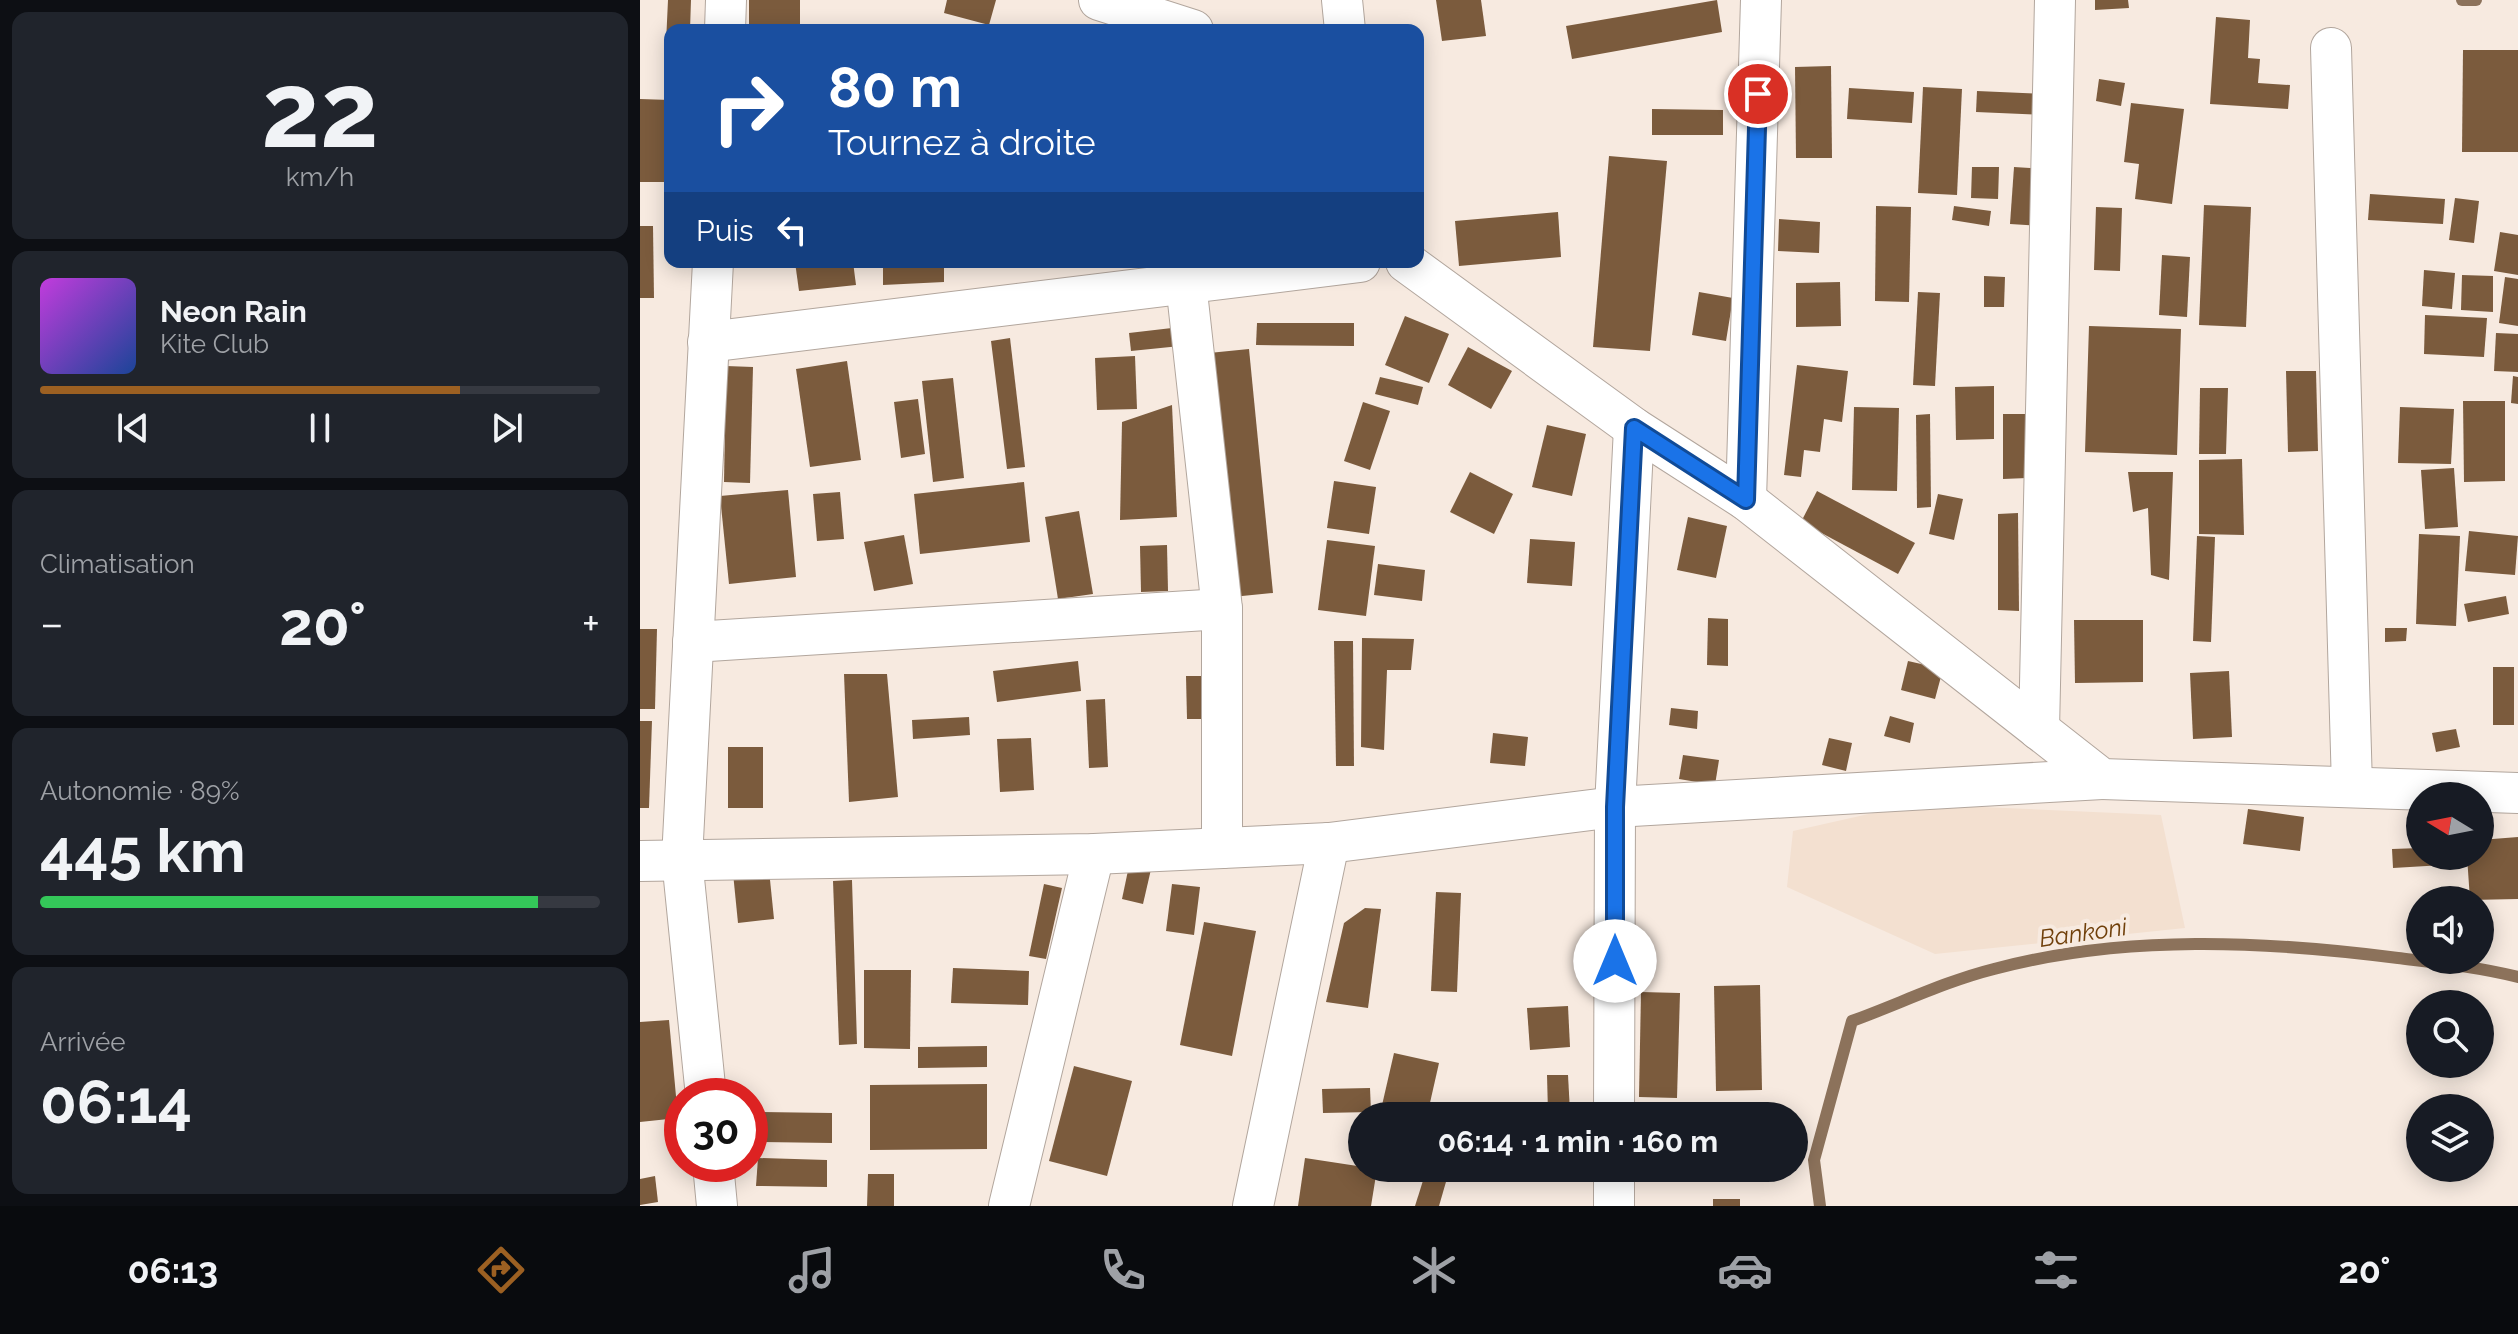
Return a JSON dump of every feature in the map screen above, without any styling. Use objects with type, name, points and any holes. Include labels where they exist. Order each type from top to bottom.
[{"type":"street","points":[[725,24],[726,0]]},
{"type":"street","points":[[1099,0],[1174,24]]},
{"type":"street","points":[[1342,0],[1344,24]]},
{"type":"street","points":[[1746,500],[1761,0]]},
{"type":"street","points":[[2039,730],[2055,0]]},
{"type":"street","points":[[2331,48],[2352,787]]},
{"type":"street","points":[[704,1078],[682,859],[713,268]]},
{"type":"street","points":[[708,342],[1310,268]]},
{"type":"street","points":[[1414,268],[1634,428],[1746,500],[2102,779]]},
{"type":"street","points":[[1186,283],[1222,609],[1222,848]]},
{"type":"street","points":[[1614,1102],[1615,807],[1634,428]]},
{"type":"street","points":[[693,642],[1222,609]]},
{"type":"street","points":[[640,861],[1094,854],[1329,843],[1615,807],[2102,779],[2518,793]]},
{"type":"street","points":[[1253,1206],[1329,843]]},
{"type":"street","points":[[1009,1206],[1094,854]]},
{"type":"street","points":[[715,1182],[717,1206]]},
{"type":"street","points":[[1614,1182],[1614,1206]]},
{"type":"shaded area","points":[[1913,804],[2161,815],[2185,928],[1935,954],[1787,887],[1793,831]]},
{"type":"building","points":[[668,0],[691,0],[690,24],[667,24]]},
{"type":"building","points":[[749,0],[800,0],[800,24],[749,24]]},
{"type":"building","points":[[947,0],[996,0],[989,24],[944,13]]},
{"type":"building","points":[[1436,0],[1481,0],[1486,36],[1442,41]]},
{"type":"building","points":[[1717,0],[1722,32],[1572,59],[1566,26]]},
{"type":"building","points":[[2095,0],[2128,0],[2129,8],[2095,10]]},
{"type":"building","points":[[2216,17],[2250,20],[2248,58],[2260,59],[2258,83],[2290,85],[2288,109],[2210,104]]},
{"type":"building","points":[[2463,50],[2518,50],[2518,152],[2462,152]]},
{"type":"building","points":[[1831,66],[1832,158],[1796,158],[1795,67]]},
{"type":"building","points":[[2099,79],[2125,83],[2121,106],[2096,101]]},
{"type":"building","points":[[1923,87],[1962,89],[1957,195],[1918,193]]},
{"type":"building","points":[[1849,88],[1914,92],[1912,123],[1847,119]]},
{"type":"building","points":[[1977,91],[2045,94],[2043,115],[1976,112]]},
{"type":"building","points":[[640,99],[664,100],[664,182],[640,182]]},
{"type":"building","points":[[2131,103],[2184,109],[2172,204],[2135,199],[2139,164],[2124,162]]},
{"type":"building","points":[[1652,109],[1723,110],[1723,135],[1652,135]]},
{"type":"building","points":[[1609,156],[1667,161],[1650,351],[1593,347]]},
{"type":"building","points":[[1972,167],[1999,167],[1998,199],[1971,198]]},
{"type":"building","points":[[2014,167],[2046,169],[2041,226],[2010,224]]},
{"type":"building","points":[[2370,194],[2445,199],[2443,224],[2368,220]]},
{"type":"building","points":[[2455,198],[2479,201],[2474,243],[2449,240]]},
{"type":"building","points":[[2204,205],[2251,207],[2246,327],[2199,325]]},
{"type":"building","points":[[1876,206],[1911,207],[1909,302],[1875,301]]},
{"type":"building","points":[[1954,206],[1991,211],[1989,226],[1952,220]]},
{"type":"building","points":[[2096,207],[2122,208],[2120,271],[2094,270]]},
{"type":"building","points":[[1558,212],[1561,257],[1459,266],[1455,221]]},
{"type":"building","points":[[1779,219],[1820,222],[1819,253],[1778,251]]},
{"type":"building","points":[[640,226],[653,226],[654,298],[640,298]]},
{"type":"building","points":[[2500,232],[2518,235],[2518,275],[2494,271]]},
{"type":"building","points":[[2162,255],[2190,257],[2187,317],[2159,315]]},
{"type":"building","points":[[796,268],[854,268],[856,285],[799,291]]},
{"type":"building","points":[[883,268],[944,268],[944,282],[883,285]]},
{"type":"building","points":[[2424,270],[2455,273],[2452,309],[2422,306]]},
{"type":"building","points":[[2462,275],[2493,276],[2493,312],[2461,310]]},
{"type":"building","points":[[1984,276],[2005,277],[2004,307],[1984,307]]},
{"type":"building","points":[[2505,277],[2518,279],[2518,326],[2499,323]]},
{"type":"building","points":[[1840,282],[1841,326],[1796,327],[1796,283]]},
{"type":"building","points":[[1699,292],[1733,298],[1726,341],[1692,335]]},
{"type":"building","points":[[1918,292],[1940,293],[1935,386],[1913,385]]},
{"type":"building","points":[[2425,315],[2487,318],[2484,357],[2424,354]]},
{"type":"building","points":[[1405,316],[1449,334],[1429,383],[1385,365]]},
{"type":"building","points":[[1257,323],[1354,323],[1354,346],[1256,345]]},
{"type":"building","points":[[1189,326],[1190,345],[1131,351],[1129,333]]},
{"type":"building","points":[[2089,326],[2181,329],[2177,455],[2085,452]]},
{"type":"building","points":[[2496,333],[2518,334],[2518,372],[2494,371]]},
{"type":"building","points":[[1010,338],[1025,467],[1007,469],[991,341]]},
{"type":"building","points":[[1468,347],[1512,371],[1491,409],[1448,385]]},
{"type":"building","points":[[1249,349],[1273,593],[1232,597],[1209,353]]},
{"type":"building","points":[[1135,356],[1137,409],[1097,410],[1095,358]]},
{"type":"building","points":[[847,361],[861,460],[810,467],[796,369]]},
{"type":"building","points":[[1797,365],[1848,371],[1842,422],[1824,419],[1820,452],[1804,450],[1801,477],[1784,475]]},
{"type":"building","points":[[726,366],[753,367],[750,483],[724,482]]},
{"type":"building","points":[[2286,371],[2316,371],[2318,451],[2288,452]]},
{"type":"building","points":[[2513,376],[2518,377],[2518,404],[2511,403]]},
{"type":"building","points":[[1380,377],[1423,387],[1418,405],[1375,394]]},
{"type":"building","points":[[953,378],[964,478],[933,482],[922,381]]},
{"type":"building","points":[[1994,386],[1994,439],[1956,440],[1955,387]]},
{"type":"building","points":[[2200,388],[2228,388],[2226,454],[2199,454]]},
{"type":"building","points":[[918,399],[925,454],[901,458],[894,402]]},
{"type":"building","points":[[2463,401],[2505,401],[2505,481],[2464,482]]},
{"type":"building","points":[[1363,402],[1390,411],[1370,470],[1344,461]]},
{"type":"building","points":[[1172,405],[1177,517],[1120,520],[1122,422]]},
{"type":"building","points":[[1854,407],[1899,408],[1897,491],[1852,490]]},
{"type":"building","points":[[2400,407],[2454,409],[2451,464],[2398,463]]},
{"type":"building","points":[[1930,414],[1931,507],[1917,508],[1916,415]]},
{"type":"building","points":[[2003,414],[2026,414],[2027,478],[2003,479]]},
{"type":"building","points":[[1547,425],[1586,434],[1572,496],[1532,487]]},
{"type":"building","points":[[2242,459],[2244,535],[2199,534],[2199,460]]},
{"type":"building","points":[[2454,468],[2458,527],[2425,529],[2421,470]]},
{"type":"building","points":[[1470,472],[1513,494],[1494,534],[1450,512]]},
{"type":"building","points":[[2128,472],[2173,472],[2169,580],[2151,575],[2148,508],[2133,512]]},
{"type":"building","points":[[1334,481],[1376,487],[1369,534],[1327,528]]},
{"type":"building","points":[[1024,482],[1030,542],[920,554],[914,494]]},
{"type":"building","points":[[788,490],[796,577],[729,584],[720,496]]},
{"type":"building","points":[[1817,491],[1915,543],[1898,574],[1801,522]]},
{"type":"building","points":[[840,492],[844,539],[817,541],[813,494]]},
{"type":"building","points":[[1938,494],[1963,499],[1954,540],[1929,534]]},
{"type":"building","points":[[1079,511],[1093,594],[1058,599],[1045,517]]},
{"type":"building","points":[[2018,513],[2019,611],[1998,610],[1998,514]]},
{"type":"building","points":[[1688,517],[1727,526],[1716,578],[1677,570]]},
{"type":"building","points":[[2469,531],[2518,536],[2515,575],[2465,571]]},
{"type":"building","points":[[2419,534],[2460,536],[2456,626],[2416,624]]},
{"type":"building","points":[[904,535],[913,584],[874,591],[864,542]]},
{"type":"building","points":[[2197,536],[2215,537],[2211,642],[2193,641]]},
{"type":"building","points":[[1530,539],[1575,542],[1572,586],[1527,583]]},
{"type":"building","points":[[1327,540],[1375,546],[1366,616],[1318,610]]},
{"type":"building","points":[[1167,545],[1168,591],[1141,592],[1140,546]]},
{"type":"building","points":[[1378,564],[1425,570],[1422,601],[1374,595]]},
{"type":"building","points":[[2506,596],[2509,614],[2468,622],[2464,604]]},
{"type":"building","points":[[1708,618],[1728,619],[1728,666],[1707,665]]},
{"type":"building","points":[[2074,620],[2143,620],[2143,682],[2075,683]]},
{"type":"building","points":[[2385,628],[2407,628],[2406,641],[2385,642]]},
{"type":"building","points":[[640,629],[657,629],[655,709],[640,709]]},
{"type":"building","points":[[1362,638],[1414,639],[1411,670],[1387,670],[1384,750],[1361,747]]},
{"type":"building","points":[[1334,641],[1353,641],[1354,766],[1336,766]]},
{"type":"building","points":[[1078,661],[1081,691],[997,702],[993,671]]},
{"type":"building","points":[[1908,661],[1943,669],[1935,699],[1901,690]]},
{"type":"building","points":[[2493,667],[2514,667],[2514,725],[2493,725]]},
{"type":"building","points":[[2229,671],[2232,737],[2193,739],[2190,673]]},
{"type":"building","points":[[844,674],[887,674],[898,797],[849,802]]},
{"type":"building","points":[[1186,676],[1213,676],[1214,719],[1187,719]]},
{"type":"building","points":[[1105,699],[1108,767],[1089,768],[1086,700]]},
{"type":"building","points":[[1671,708],[1698,711],[1697,729],[1669,725]]},
{"type":"building","points":[[1890,716],[1914,723],[1910,743],[1884,736]]},
{"type":"building","points":[[969,717],[970,735],[913,739],[912,720]]},
{"type":"building","points":[[640,721],[652,721],[649,808],[640,808]]},
{"type":"building","points":[[2456,729],[2460,747],[2436,752],[2432,733]]},
{"type":"building","points":[[1493,733],[1528,737],[1525,766],[1490,763]]},
{"type":"building","points":[[1031,738],[1034,790],[1000,792],[997,739]]},
{"type":"building","points":[[1829,738],[1852,743],[1846,771],[1822,765]]},
{"type":"building","points":[[728,747],[763,747],[763,808],[728,808]]},
{"type":"building","points":[[1683,755],[1719,760],[1715,785],[1679,779]]},
{"type":"building","points":[[2248,809],[2304,817],[2300,851],[2243,844]]},
{"type":"building","points":[[2518,837],[2518,899],[2494,900],[2494,886],[2469,886],[2468,870],[2494,870],[2494,839]]},
{"type":"building","points":[[2406,848],[2406,867],[2393,868],[2392,849]]},
{"type":"building","points":[[1130,861],[1152,865],[1143,904],[1122,899]]},
{"type":"building","points":[[769,870],[774,919],[738,923],[733,873]]},
{"type":"building","points":[[852,880],[857,1044],[839,1045],[833,881]]},
{"type":"building","points":[[1044,884],[1062,888],[1046,959],[1029,956]]},
{"type":"building","points":[[1172,884],[1200,887],[1194,935],[1166,931]]},
{"type":"building","points":[[1436,892],[1461,893],[1457,992],[1431,991]]},
{"type":"building","points":[[1365,908],[1381,909],[1368,1008],[1326,1002],[1344,923]]},
{"type":"building","points":[[1204,922],[1256,931],[1232,1056],[1180,1045]]},
{"type":"building","points":[[953,968],[1029,971],[1028,1005],[951,1003]]},
{"type":"building","points":[[864,970],[911,970],[910,1049],[864,1048]]},
{"type":"building","points":[[1760,985],[1762,1090],[1716,1091],[1714,986]]},
{"type":"building","points":[[1641,992],[1680,993],[1677,1098],[1639,1097]]},
{"type":"building","points":[[1568,1006],[1570,1047],[1530,1050],[1527,1008]]},
{"type":"building","points":[[669,1020],[674,1078],[664,1078],[664,1119],[640,1122],[640,1022]]},
{"type":"building","points":[[987,1046],[987,1067],[918,1068],[918,1047]]},
{"type":"building","points":[[1394,1053],[1439,1063],[1430,1102],[1383,1102]]},
{"type":"building","points":[[1074,1066],[1132,1081],[1107,1176],[1049,1161]]},
{"type":"building","points":[[1547,1075],[1568,1075],[1569,1102],[1548,1102]]},
{"type":"building","points":[[987,1084],[987,1149],[870,1150],[870,1085]]},
{"type":"building","points":[[1370,1088],[1371,1102],[1348,1102],[1348,1112],[1323,1113],[1322,1089]]},
{"type":"building","points":[[768,1112],[832,1113],[832,1143],[768,1142]]},
{"type":"building","points":[[768,1158],[827,1160],[827,1187],[756,1186],[756,1182],[768,1182]]},
{"type":"building","points":[[1305,1158],[1348,1165],[1348,1182],[1375,1182],[1371,1206],[1298,1206]]},
{"type":"building","points":[[868,1174],[894,1174],[894,1206],[867,1206]]},
{"type":"building","points":[[655,1176],[658,1202],[640,1205],[640,1179]]},
{"type":"building","points":[[1423,1182],[1446,1182],[1439,1206],[1415,1206]]},
{"type":"building","points":[[1713,1199],[1740,1199],[1740,1206],[1713,1206]]},
{"type":"waterway","points":[[2462,0],[2476,0]]},
{"type":"waterway","name":"Bankoni","points":[[1820,1206],[1814,1160],[1852,1021],[1958,980],[1994,969],[2094,950],[2196,944],[2348,952],[2518,977]]},
{"type":"route","points":[[1615,961],[1615,807],[1634,428],[1746,500],[1758,94]]}]
